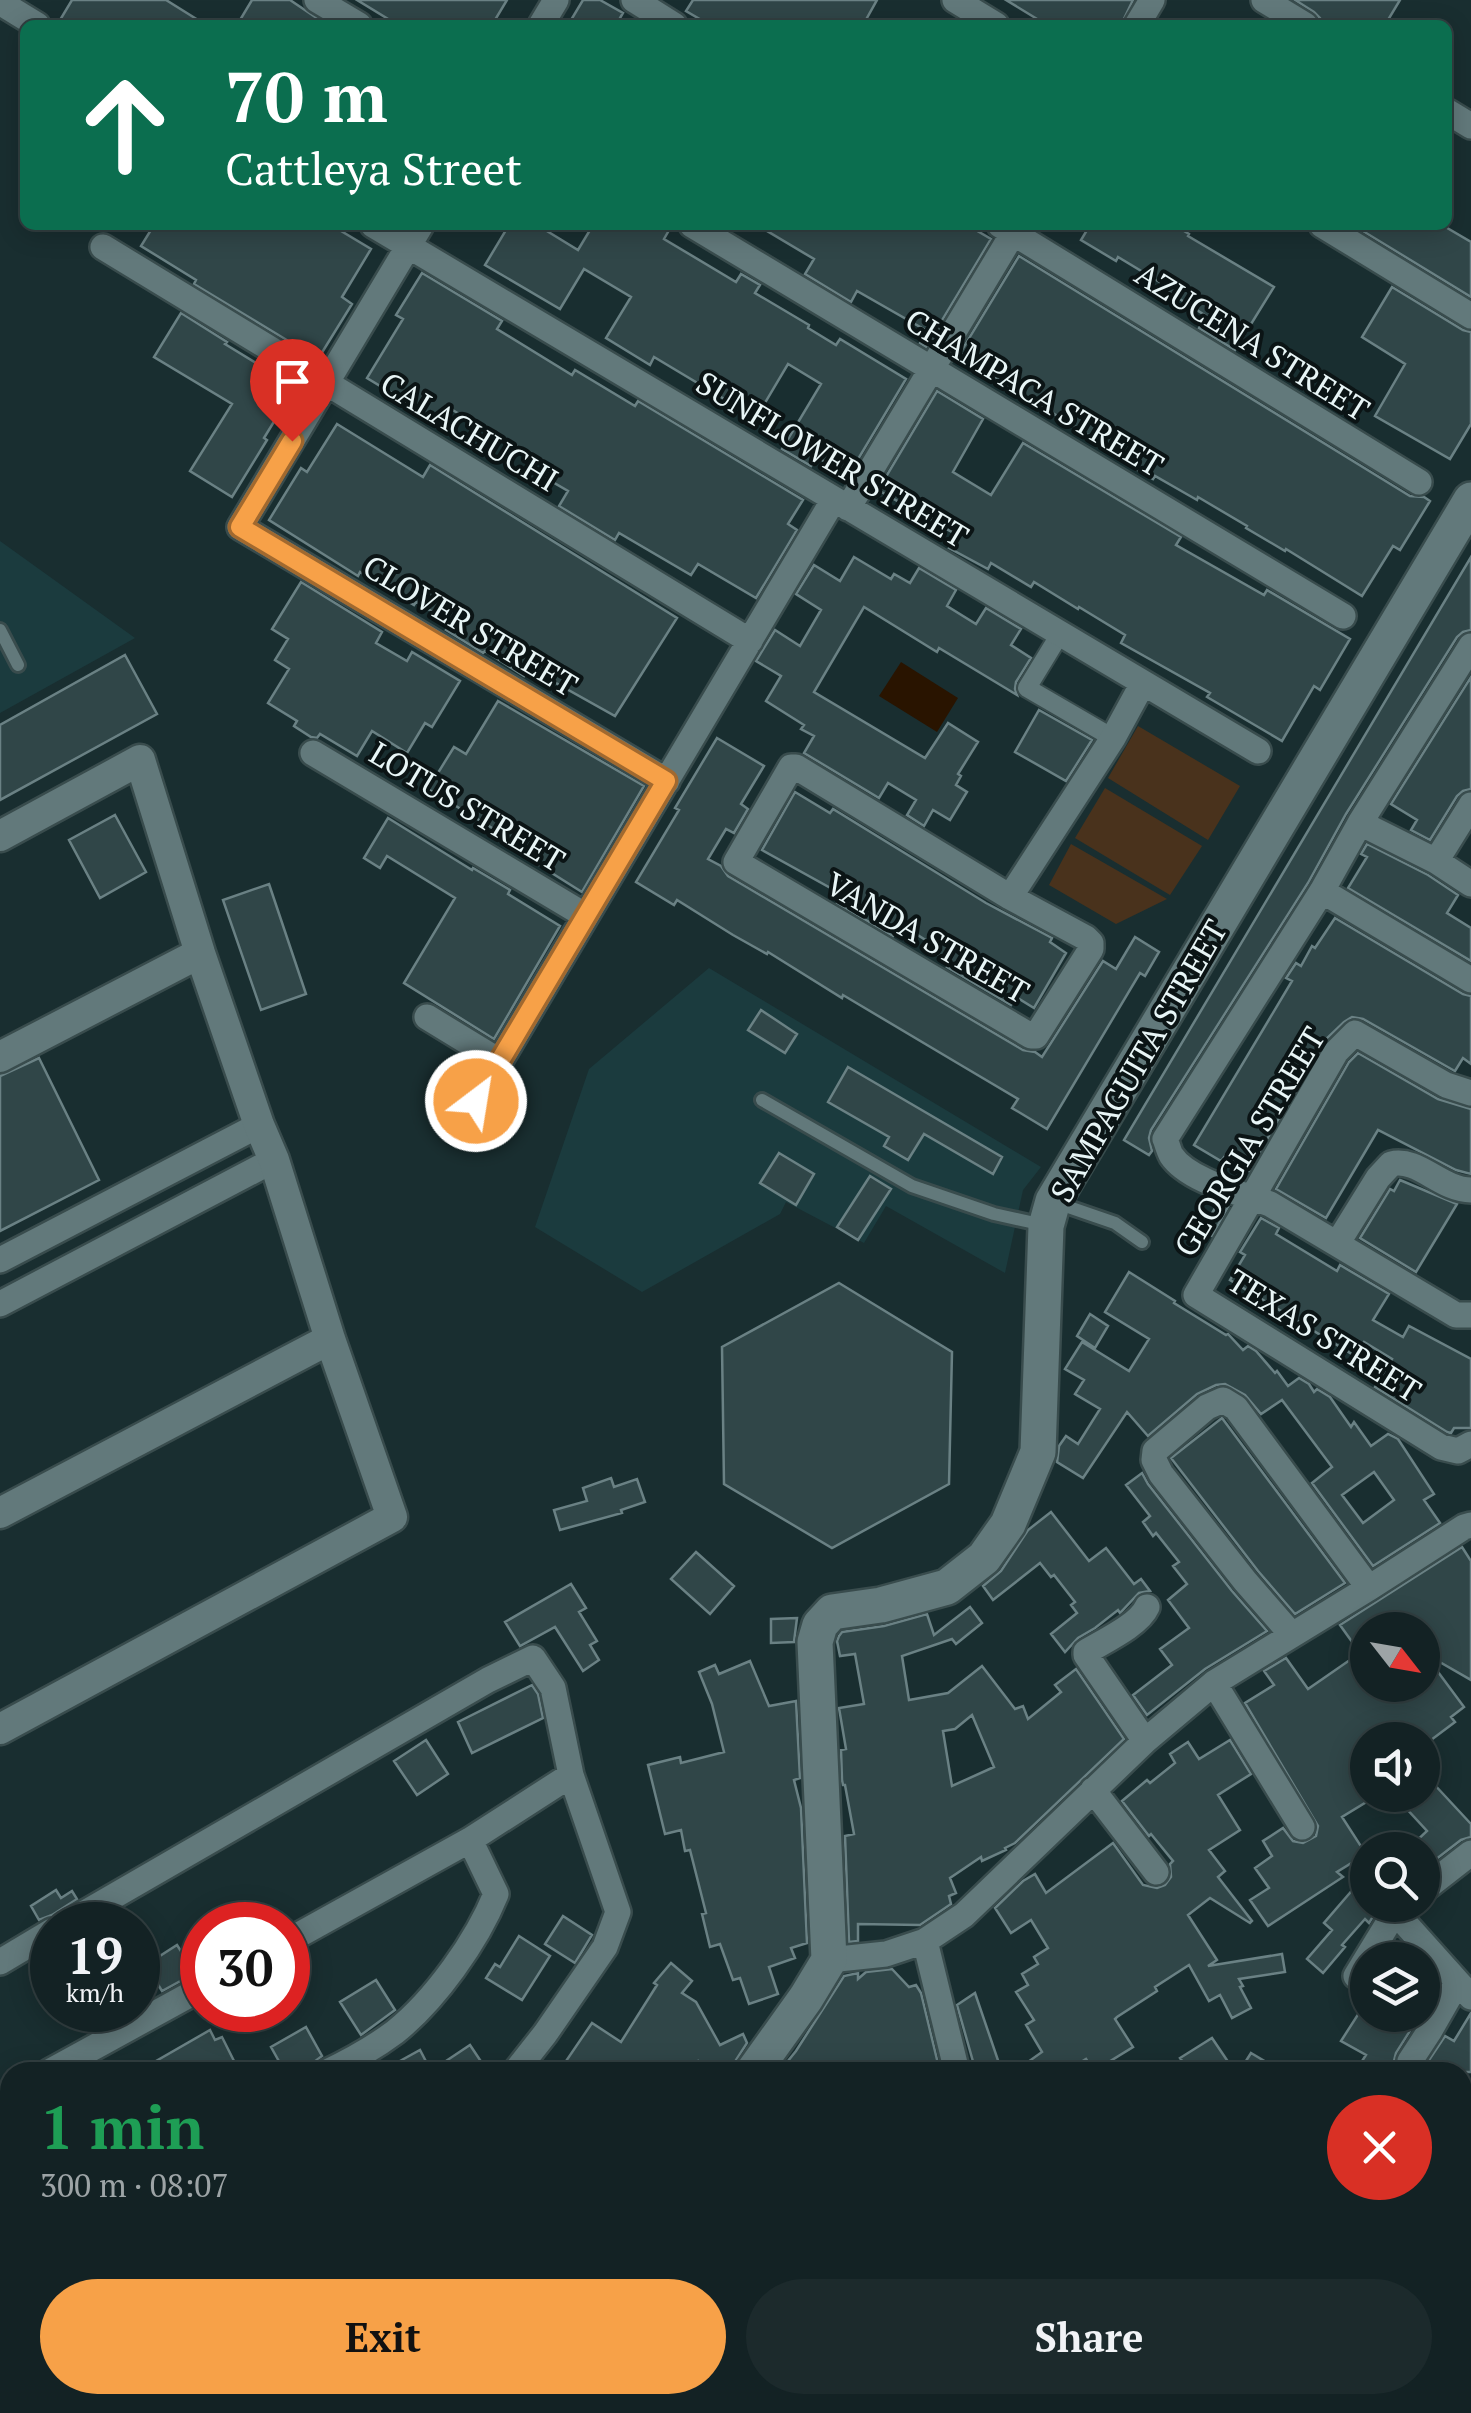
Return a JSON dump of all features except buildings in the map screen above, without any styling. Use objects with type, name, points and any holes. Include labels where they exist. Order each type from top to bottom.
[{"type":"main road","name":"SAMPAGUITA STREET","points":[[828,1960],[815,1642],[820,1625],[832,1612],[881,1605],[947,1587],[984,1558],[1008,1524],[1038,1452],[1050,1214],[1471,500]]},
{"type":"main road","points":[[759,2062],[828,1960]]},
{"type":"street","points":[[317,0],[351,20]]},
{"type":"street","points":[[634,0],[666,20]]},
{"type":"street","points":[[955,0],[988,20]]},
{"type":"street","points":[[1264,0],[1296,20]]},
{"type":"street","points":[[6,6],[29,20]]},
{"type":"street","name":"CHAMPACA STREET","points":[[700,230],[1343,616]]},
{"type":"street","points":[[476,1101],[750,641],[932,369],[1009,230]]},
{"type":"street","name":"AZUCENA STREET","points":[[1013,230],[1420,482]]},
{"type":"street","points":[[1330,230],[1471,316]]},
{"type":"street","points":[[326,384],[415,236]]},
{"type":"street","name":"SUNFLOWER STREET","points":[[415,236],[841,503],[1258,752]]},
{"type":"street","name":"CALACHUCHI","points":[[103,247],[750,641]]},
{"type":"street","name":"CLOVER STREET","points":[[326,384],[240,527],[666,781]]},
{"type":"street","points":[[1060,634],[1028,688],[1113,738]]},
{"type":"street","points":[[1471,646],[1165,1140],[1170,1154],[1188,1172],[1290,1215],[1456,1315],[1471,1314]]},
{"type":"street","points":[[1010,897],[1113,738],[1143,683]]},
{"type":"street","name":"LOTUS STREET","points":[[313,753],[586,916]]},
{"type":"street","points":[[0,836],[140,760],[200,953],[274,1160],[330,1340],[392,1518],[0,1729]]},
{"type":"street","name":"VANDA STREET","points":[[796,766],[1010,897],[1091,943],[1091,949],[1036,1036],[738,865],[736,858],[788,771],[796,766]]},
{"type":"street","points":[[1436,861],[1471,805]]},
{"type":"street","points":[[1360,823],[1436,861],[1471,884]]},
{"type":"street","points":[[1322,891],[1471,980]]},
{"type":"street","points":[[0,1057],[200,953]]},
{"type":"street","points":[[427,1017],[500,1061]]},
{"type":"street","name":"GEORGIA STREET","points":[[1196,1295],[1336,1052],[1354,1033],[1446,1085],[1471,1092]]},
{"type":"street","points":[[0,1260],[259,1125]]},
{"type":"street","points":[[0,1304],[274,1160]]},
{"type":"street","points":[[1338,1244],[1378,1178],[1391,1164],[1408,1163],[1446,1185],[1471,1190]]},
{"type":"street","name":"TEXAS STREET","points":[[1196,1295],[1441,1446],[1458,1451],[1471,1444]]},
{"type":"street","points":[[0,1513],[330,1340]]},
{"type":"street","points":[[1292,1636],[1244,1581],[1154,1460],[1155,1450],[1206,1407],[1223,1400],[1236,1408],[1370,1588]]},
{"type":"street","points":[[828,1960],[886,1954],[925,1940],[964,1915],[1145,1740],[1214,1683],[1471,1525]]},
{"type":"street","points":[[1145,1740],[1086,1652],[1137,1620],[1146,1612],[1146,1606]]},
{"type":"street","points":[[104,1902],[488,1680],[533,1658],[552,1688],[571,1775],[618,1912],[605,1947],[523,2062]]},
{"type":"street","points":[[1214,1683],[1302,1828]]},
{"type":"street","points":[[310,1929],[470,1840],[571,1775]]},
{"type":"street","points":[[1093,1790],[1156,1872]]},
{"type":"street","points":[[344,2062],[394,2033],[432,1996],[485,1921],[496,1894],[470,1840]]},
{"type":"street","points":[[1440,1877],[1471,1853]]},
{"type":"street","points":[[1410,1922],[1464,1990],[1410,2061]]},
{"type":"street","points":[[925,1940],[954,2062]]},
{"type":"street","points":[[0,1962],[30,1945]]},
{"type":"street","points":[[67,2062],[180,2000]]},
{"type":"lane","points":[[0,630],[18,665]]},
{"type":"lane","points":[[762,1100],[912,1186],[994,1214],[1050,1214],[1115,1223],[1142,1242]]},
{"type":"shaded area","points":[[0,541],[135,638],[0,713]]},
{"type":"shaded area","points":[[901,662],[958,698],[937,732],[879,696]]},
{"type":"shaded area","points":[[1138,726],[1240,786],[1208,840],[1108,778]]},
{"type":"shaded area","points":[[1105,788],[1202,846],[1170,895],[1075,838]]},
{"type":"shaded area","points":[[1071,844],[1167,899],[1116,924],[1049,885]]},
{"type":"shaded area","points":[[709,968],[1041,1167],[1023,1190],[1005,1273],[886,1206],[864,1243],[786,1202],[780,1214],[642,1292],[535,1227],[589,1069]]},
{"type":"route","points":[[292,441],[240,527],[666,781],[476,1101]]}]
